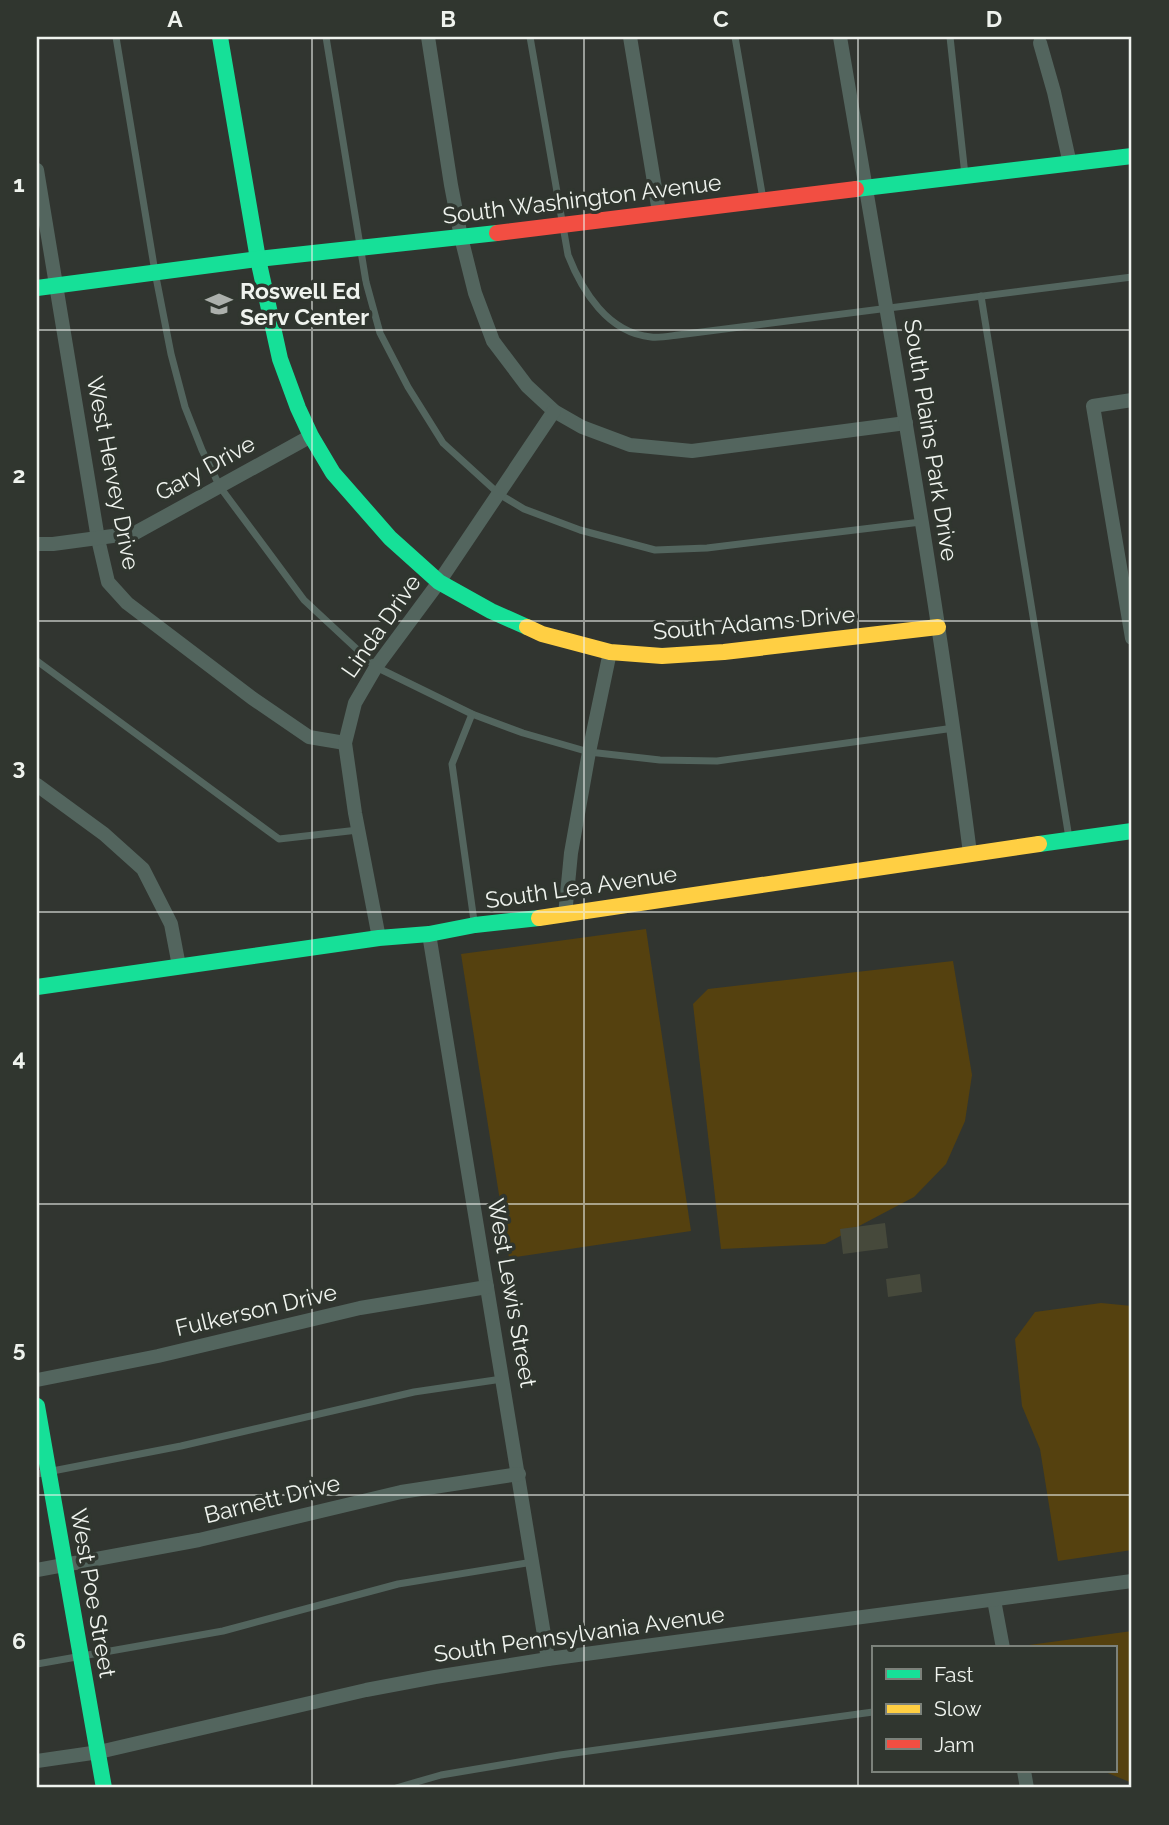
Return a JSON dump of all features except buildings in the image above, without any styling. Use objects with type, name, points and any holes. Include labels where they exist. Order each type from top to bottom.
[{"type":"street","name":"South Adams Drive","points":[[220,37],[258,259],[280,359],[298,408],[332,473],[390,538],[439,582],[491,611],[542,634],[610,652],[662,656],[724,652],[938,627]]},
{"type":"street","points":[[428,37],[461,237],[475,293],[493,341],[527,386],[555,411],[582,427],[630,445],[692,451],[906,423]]},
{"type":"street","points":[[630,37],[659,212]]},
{"type":"street","name":"South Plains Park Drive","points":[[840,37],[906,423],[954,728],[970,853]]},
{"type":"street","points":[[1040,43],[1055,92],[1070,164]]},
{"type":"street","name":"South Washington Avenue","points":[[37,288],[258,259],[1132,156]]},
{"type":"street","name":"West Hervey Drive","points":[[37,170],[98,539],[108,582],[127,603],[309,737],[345,743]]},
{"type":"street","points":[[1132,400],[1093,406],[1132,638]]},
{"type":"street","name":"Linda Drive","points":[[379,938],[358,830],[345,743],[355,703],[376,667],[439,582],[555,411]]},
{"type":"street","name":"Gary Drive","points":[[37,544],[135,533],[311,436]]},
{"type":"street","points":[[565,915],[571,853],[610,652]]},
{"type":"street","points":[[37,785],[104,834],[143,869],[171,924],[179,967]]},
{"type":"street","name":"South Lea Avenue","points":[[37,987],[379,938],[429,934],[475,925],[565,915],[1132,831]]},
{"type":"street","name":"West Lewis Street","points":[[429,934],[548,1659]]},
{"type":"street","name":"Fulkerson Drive","points":[[37,1380],[158,1356],[360,1308],[487,1287]]},
{"type":"street","name":"West Poe Street","points":[[37,1406],[42,1473],[64,1566],[104,1788]]},
{"type":"street","name":"Barnett Drive","points":[[37,1570],[199,1540],[401,1492],[519,1474]]},
{"type":"street","name":"South Pennsylvania Avenue","points":[[37,1761],[99,1752],[366,1690],[435,1677],[548,1659],[1132,1581]]},
{"type":"street","points":[[994,1600],[1003,1646]]},
{"type":"lane","points":[[116,37],[155,272],[172,354],[185,407],[202,450],[220,487],[304,600],[376,667],[472,714],[523,733],[589,752],[660,760],[718,761],[954,728]]},
{"type":"lane","points":[[326,37],[366,282],[380,333],[408,387],[443,443],[499,494],[524,509],[580,530],[655,550],[707,548],[921,523]]},
{"type":"lane","points":[[530,37],[568,255],[577,278],[592,301],[611,320],[629,331],[651,337],[678,335],[1132,277]]},
{"type":"lane","points":[[735,37],[763,200]]},
{"type":"lane","points":[[950,37],[965,176]]},
{"type":"lane","points":[[981,296],[1069,840]]},
{"type":"lane","points":[[37,661],[279,839],[358,830]]},
{"type":"lane","points":[[472,714],[453,764],[475,925]]},
{"type":"lane","points":[[42,1473],[181,1446],[414,1392],[503,1378]]},
{"type":"lane","points":[[37,1664],[223,1631],[398,1584],[534,1562]]},
{"type":"lane","points":[[396,1788],[441,1775],[560,1755],[872,1712]]},
{"type":"shaded area","points":[[646,929],[691,1231],[509,1258],[461,954]]},
{"type":"shaded area","points":[[953,961],[972,1075],[965,1121],[946,1164],[914,1197],[825,1244],[721,1249],[693,1004],[708,989]]},
{"type":"shaded area","points":[[1101,1303],[1132,1306],[1132,1550],[1058,1561],[1040,1449],[1022,1406],[1015,1339],[1035,1312]]},
{"type":"shaded area","points":[[1132,1631],[1132,1783],[1105,1772],[1116,1772],[1116,1646],[1029,1645]]},
{"type":"traffic: fast","points":[[220,37],[258,259],[280,359],[311,436],[333,473],[390,538],[439,582],[491,611],[527,627]]},
{"type":"traffic: fast","points":[[856,189],[1132,156]]},
{"type":"traffic: fast","points":[[37,288],[258,259],[497,233]]},
{"type":"traffic: fast","points":[[1039,844],[1132,831]]},
{"type":"traffic: fast","points":[[37,987],[539,918]]},
{"type":"traffic: fast","points":[[37,1406],[104,1788]]},
{"type":"traffic: slow","points":[[527,627],[542,634],[610,652],[662,656],[724,652],[938,627]]},
{"type":"traffic: slow","points":[[539,918],[1039,844]]},
{"type":"traffic: jam","points":[[497,233],[856,189]]},
{"type":"place","name":"Roswell Ed Serv Center","points":[[219,304]]}]
